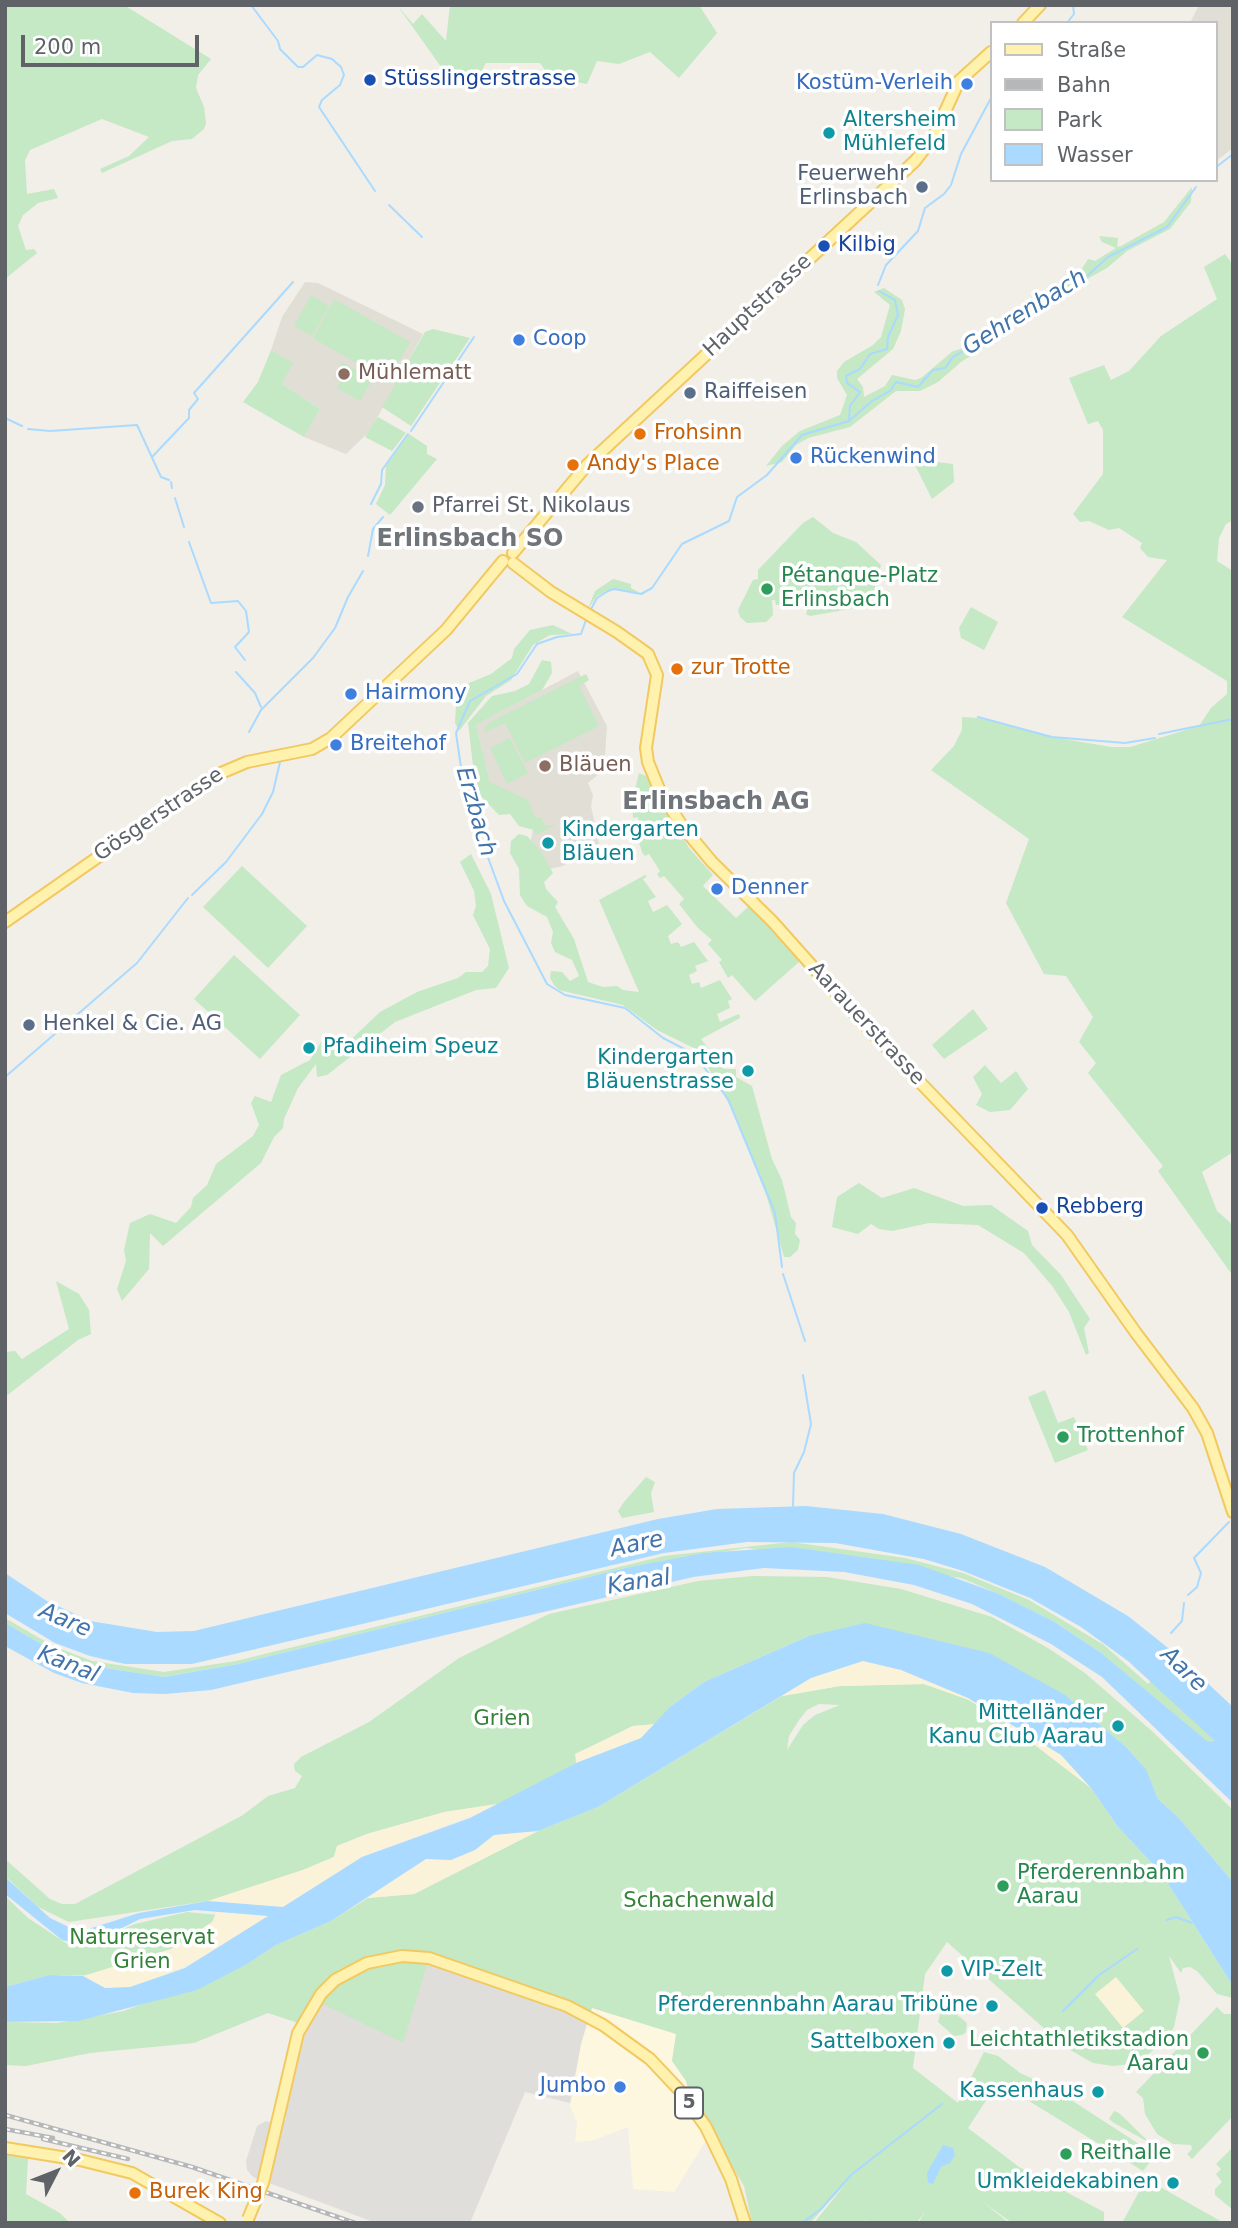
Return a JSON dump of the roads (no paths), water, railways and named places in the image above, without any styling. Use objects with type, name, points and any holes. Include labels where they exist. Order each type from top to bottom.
[{"type":"main road","points":[[1025,21],[1040,5]]},
{"type":"main road","name":"Hauptstrasse","points":[[510,559],[587,465],[915,161],[933,138],[959,82],[990,53]]},
{"type":"main road","name":"Aarauerstrasse","points":[[510,559],[580,611],[640,647],[654,663],[657,683],[647,755],[659,789],[682,826],[712,862],[772,921],[862,1022],[1067,1235],[1193,1408],[1207,1433],[1233,1512]]},
{"type":"main road","name":"Gösgerstrasse","points":[[5,922],[227,769],[259,759],[312,749],[349,723],[446,630],[510,559]]},
{"type":"main road","name":"5","points":[[247,2221],[263,2183],[295,2042],[305,2016],[335,1980],[367,1963],[402,1956],[429,1958],[566,2006],[603,2025],[641,2052],[670,2079],[706,2127],[731,2179],[745,2223]]},
{"type":"main road","points":[[5,2148],[80,2160],[118,2171],[150,2183],[220,2223]]},
{"type":"main road","points":[[118,2171],[208,2223]]},
{"type":"water","points":[[806,1506],[883,1514],[961,1534],[1045,1567],[1128,1616],[1182,1659],[1233,1707],[1233,1803],[1102,1677],[1051,1644],[972,1604],[914,1585],[844,1572],[764,1568],[693,1577],[211,1690],[165,1694],[133,1693],[82,1683],[54,1673],[5,1646],[5,1623],[59,1654],[92,1666],[164,1677],[238,1664],[625,1568],[704,1553],[791,1547],[919,1565],[997,1593],[1053,1621],[1100,1652],[1208,1742],[1215,1741],[1128,1661],[1081,1627],[1030,1598],[963,1571],[924,1559],[835,1543],[747,1542],[664,1553],[192,1664],[125,1664],[90,1656],[55,1643],[5,1613],[5,1573],[47,1601],[90,1621],[157,1632],[194,1631],[658,1519],[717,1509]]},
{"type":"water","points":[[865,1623],[989,1653],[1065,1695],[1126,1747],[1146,1769],[1158,1799],[1179,1818],[1233,1882],[1233,1986],[1162,1874],[1118,1827],[1091,1788],[1061,1755],[968,1698],[901,1670],[863,1661],[811,1678],[598,1807],[538,1831],[494,1835],[475,1850],[451,1860],[426,1859],[331,1921],[276,1945],[249,1963],[197,1990],[78,2021],[5,2022],[5,1987],[49,1975],[83,1976],[105,1988],[130,1987],[185,1968],[268,1916],[195,1910],[140,1919],[116,1931],[74,1943],[62,1940],[5,1894],[5,1877],[50,1918],[79,1932],[139,1913],[208,1901],[283,1907],[362,1857],[470,1818],[576,1763],[641,1738],[671,1706],[704,1682],[809,1636]]},
{"type":"water","points":[[943,2145],[953,2148],[955,2155],[950,2163],[941,2167],[933,2184],[928,2183],[927,2173]]},
{"type":"waterway","points":[[251,5],[278,41],[280,49],[298,67],[303,67],[317,55],[332,59],[341,67],[344,75],[340,85],[322,100],[319,107],[375,191]]},
{"type":"waterway","name":"Erzbach","points":[[1069,21],[1074,14],[1073,5]]},
{"type":"waterway","name":"Erzbach","points":[[878,285],[886,265],[918,231],[925,208],[944,194],[951,185],[961,154],[990,100]]},
{"type":"waterway","name":"Gehrenbach","points":[[1217,166],[1233,154]]},
{"type":"waterway","name":"Gehrenbach","points":[[849,421],[872,401],[890,391],[896,382],[918,387],[933,370],[945,368],[953,357],[1013,322],[1019,312],[1054,294],[1065,282],[1087,276],[1108,257],[1167,227],[1196,187]]},
{"type":"waterway","points":[[389,205],[422,237]]},
{"type":"waterway","points":[[152,457],[189,418],[189,410],[198,399],[194,393],[293,282]]},
{"type":"waterway","name":"Erzbach","points":[[590,611],[597,598],[608,591],[614,589],[641,594],[652,588],[682,544],[729,521],[737,497],[767,475],[802,435],[849,421],[850,406],[860,392],[847,383],[846,376],[860,369],[870,354],[887,349],[888,337],[898,315],[895,300],[879,291]]},
{"type":"waterway","points":[[411,431],[474,337]]},
{"type":"waterway","points":[[5,418],[22,426]]},
{"type":"waterway","points":[[28,429],[50,431],[137,425],[161,477],[169,480]]},
{"type":"waterway","points":[[371,504],[381,484],[382,470],[408,434]]},
{"type":"waterway","points":[[171,482],[172,488]]},
{"type":"waterway","points":[[175,498],[184,527]]},
{"type":"waterway","points":[[368,556],[373,529],[383,517]]},
{"type":"waterway","points":[[189,542],[211,603],[238,601],[246,611],[249,632],[235,647],[245,660]]},
{"type":"waterway","points":[[249,732],[261,710],[313,658],[335,628],[363,571]]},
{"type":"waterway","name":"Erzbach","points":[[586,620],[581,634],[557,637],[537,644],[517,674],[470,701],[456,733],[465,795],[504,901],[547,984],[565,995],[625,1008],[663,1038],[694,1054],[728,1099],[775,1213],[782,1267]]},
{"type":"waterway","points":[[236,672],[255,693],[261,707]]},
{"type":"waterway","points":[[978,717],[1052,737],[1125,743],[1155,738]]},
{"type":"waterway","points":[[1159,734],[1233,719]]},
{"type":"waterway","points":[[192,895],[226,862],[262,814],[273,792],[280,762]]},
{"type":"waterway","points":[[5,1077],[137,963],[188,898]]},
{"type":"waterway","name":"Erzbach","points":[[783,1274],[805,1341]]},
{"type":"waterway","name":"Erzbach","points":[[793,1506],[794,1473],[804,1452],[811,1424],[803,1375]]},
{"type":"waterway","points":[[1188,1595],[1197,1587],[1201,1573],[1194,1558],[1229,1522]]},
{"type":"waterway","name":"Aare","points":[[1171,1633],[1182,1621],[1184,1603]]},
{"type":"waterway","points":[[1167,1920],[1176,1917],[1192,1923]]},
{"type":"waterway","points":[[1063,2011],[1099,1975],[1137,1949]]},
{"type":"waterway","points":[[802,2223],[821,2209],[851,2175],[942,2104]]},
{"type":"railway","points":[[5,2115],[192,2167],[355,2223]]},
{"type":"railway","points":[[5,2129],[53,2138]]},
{"type":"railway","points":[[43,2139],[128,2159]]},
{"type":"place","name":"Stüsslingerstrasse","points":[[370,80]]},
{"type":"place","name":"Kostüm-Verleih","points":[[967,84]]},
{"type":"place","name":"Altersheim Mühlefeld","points":[[829,133]]},
{"type":"place","name":"Feuerwehr Erlinsbach","points":[[922,187]]},
{"type":"place","name":"Kilbig","points":[[824,246]]},
{"type":"place","name":"Coop","points":[[519,340]]},
{"type":"place","name":"Mühlematt","points":[[344,374]]},
{"type":"place","name":"Raiffeisen","points":[[690,393]]},
{"type":"place","name":"Frohsinn","points":[[640,434]]},
{"type":"place","name":"Rückenwind","points":[[796,458]]},
{"type":"place","name":"Andy's Place","points":[[573,465]]},
{"type":"place","name":"Pfarrei St. Nikolaus","points":[[418,507]]},
{"type":"place","name":"Pétanque-Platz Erlinsbach","points":[[767,589]]},
{"type":"place","name":"zur Trotte","points":[[677,669]]},
{"type":"place","name":"Hairmony","points":[[351,694]]},
{"type":"place","name":"Breitehof","points":[[336,745]]},
{"type":"place","name":"Bläuen","points":[[545,766]]},
{"type":"place","name":"Kindergarten Bläuen","points":[[548,843]]},
{"type":"place","name":"Denner","points":[[717,889]]},
{"type":"place","name":"Henkel & Cie. AG","points":[[29,1025]]},
{"type":"place","name":"Pfadiheim Speuz","points":[[309,1048]]},
{"type":"place","name":"Kindergarten Bläuenstrasse","points":[[748,1071]]},
{"type":"place","name":"Rebberg","points":[[1042,1208]]},
{"type":"place","name":"Trottenhof","points":[[1063,1437]]},
{"type":"place","name":"Mittelländer Kanu Club Aarau","points":[[1118,1726]]},
{"type":"place","name":"Pferderennbahn Aarau","points":[[1003,1886]]},
{"type":"place","name":"VIP-Zelt","points":[[947,1971]]},
{"type":"place","name":"Pferderennbahn Aarau Tribüne","points":[[992,2006]]},
{"type":"place","name":"Sattelboxen","points":[[949,2043]]},
{"type":"place","name":"Leichtathletikstadion Aarau","points":[[1203,2053]]},
{"type":"place","name":"Jumbo","points":[[620,2087]]},
{"type":"place","name":"Kassenhaus","points":[[1098,2092]]},
{"type":"place","name":"Reithalle","points":[[1066,2154]]},
{"type":"place","name":"Umkleidekabinen","points":[[1173,2183]]},
{"type":"place","name":"Burek King","points":[[135,2193]]},
{"type":"district","name":"Erlinsbach SO","points":[[470,540]]},
{"type":"district","name":"Erlinsbach AG","points":[[716,803]]},
{"type":"water label","name":"Kanal","points":[[639,1583]]},
{"type":"water label","name":"Kanal","points":[[68,1665]]},
{"type":"park label","name":"Grien","points":[[502,1720]]},
{"type":"park label","name":"Schachenwald","points":[[699,1902]]},
{"type":"park label","name":"Naturreservat Grien","points":[[142,1951]]}]
